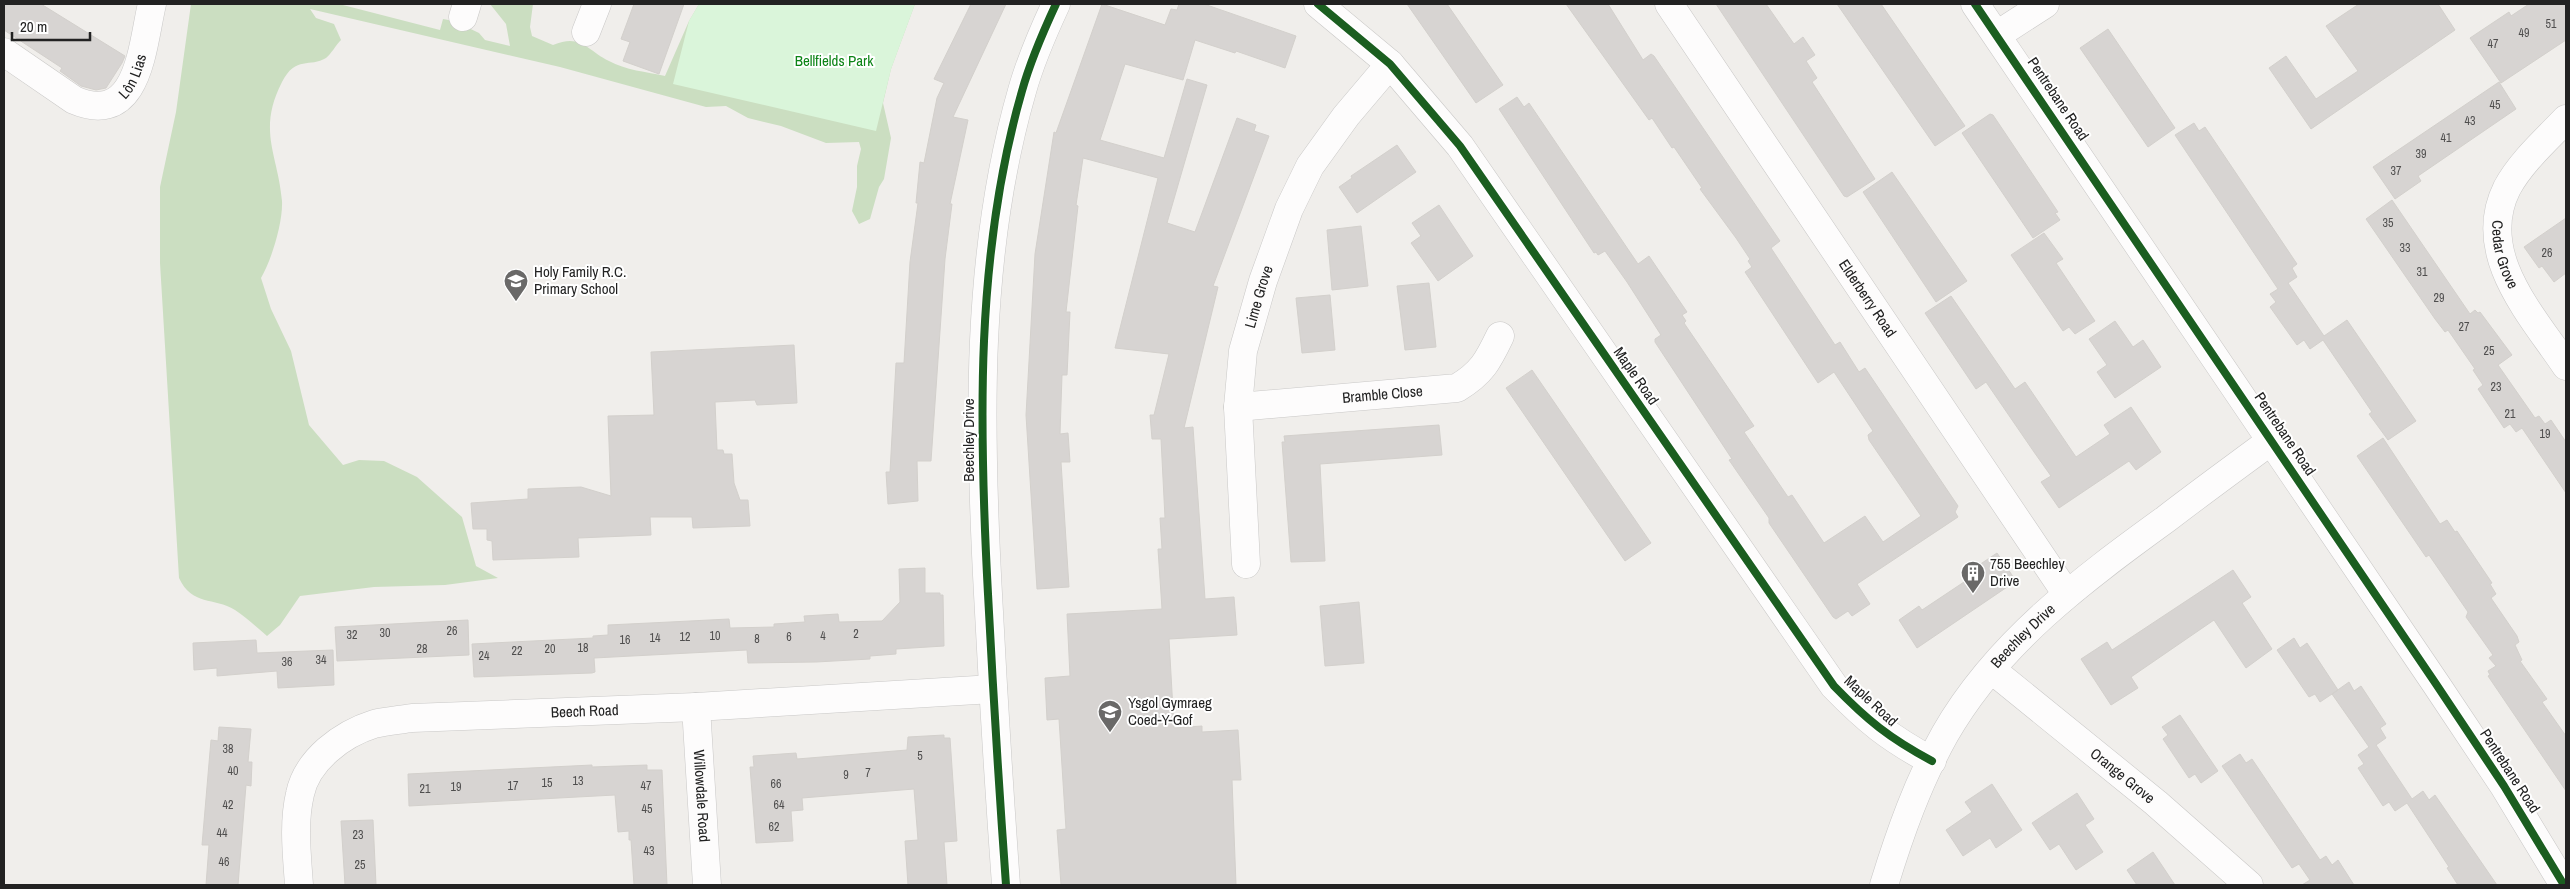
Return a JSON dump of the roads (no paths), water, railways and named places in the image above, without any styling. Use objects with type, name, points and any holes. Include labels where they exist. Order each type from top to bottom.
[{"type":"street","name":"Lôn Lias","points":[[4,52],[74,100],[83,104],[104,105],[122,96],[135,80],[152,4]]},
{"type":"street","points":[[586,32],[597,4]]},
{"type":"street","name":"Beechley Drive","points":[[1006,885],[993,689],[982,463],[988,278],[1009,139],[1022,89],[1056,4]]},
{"type":"street","name":"Maple Road","points":[[1318,4],[1390,64],[1460,146],[1834,686],[1869,721],[1900,744],[1932,761]]},
{"type":"street","name":"Elderberry Road","points":[[1669,4],[2066,593]]},
{"type":"street","name":"Pentrebane Road","points":[[1975,4],[2272,440],[2504,786],[2564,885]]},
{"type":"street","points":[[1997,35],[2045,4]]},
{"type":"street","name":"Lime Grove","points":[[1246,564],[1238,407],[1243,351],[1263,281],[1289,209],[1310,166],[1346,116],[1390,64]]},
{"type":"street","name":"Cedar Grove","points":[[2566,119],[2534,152],[2508,187],[2501,207],[2497,228],[2500,254],[2508,279],[2566,366]]},
{"type":"street","name":"Bramble Close","points":[[1238,407],[1457,388],[1475,378],[1486,364],[1500,336]]},
{"type":"street","name":"Beechley Drive","points":[[1884,885],[1902,829],[1946,733],[1992,670],[2029,628],[2066,593],[2272,440]]},
{"type":"street","name":"Orange Grove","points":[[1992,670],[2156,803],[2249,885]]},
{"type":"street","name":"Beech Road","points":[[299,885],[296,837],[300,793],[315,763],[341,739],[374,724],[412,718],[696,707],[993,689]]},
{"type":"street","name":"Willowdale Road","points":[[696,707],[707,885]]},
{"type":"place","name":"Holy Family R.C. Primary School","points":[[516,302]]},
{"type":"place","name":"755 Beechley Drive","points":[[1973,594]]},
{"type":"place","name":"Ysgol Gymraeg Coed-Y-Gof","points":[[1110,733]]},
{"type":"park label","name":"Bellfields Park","points":[[834,61]]}]
